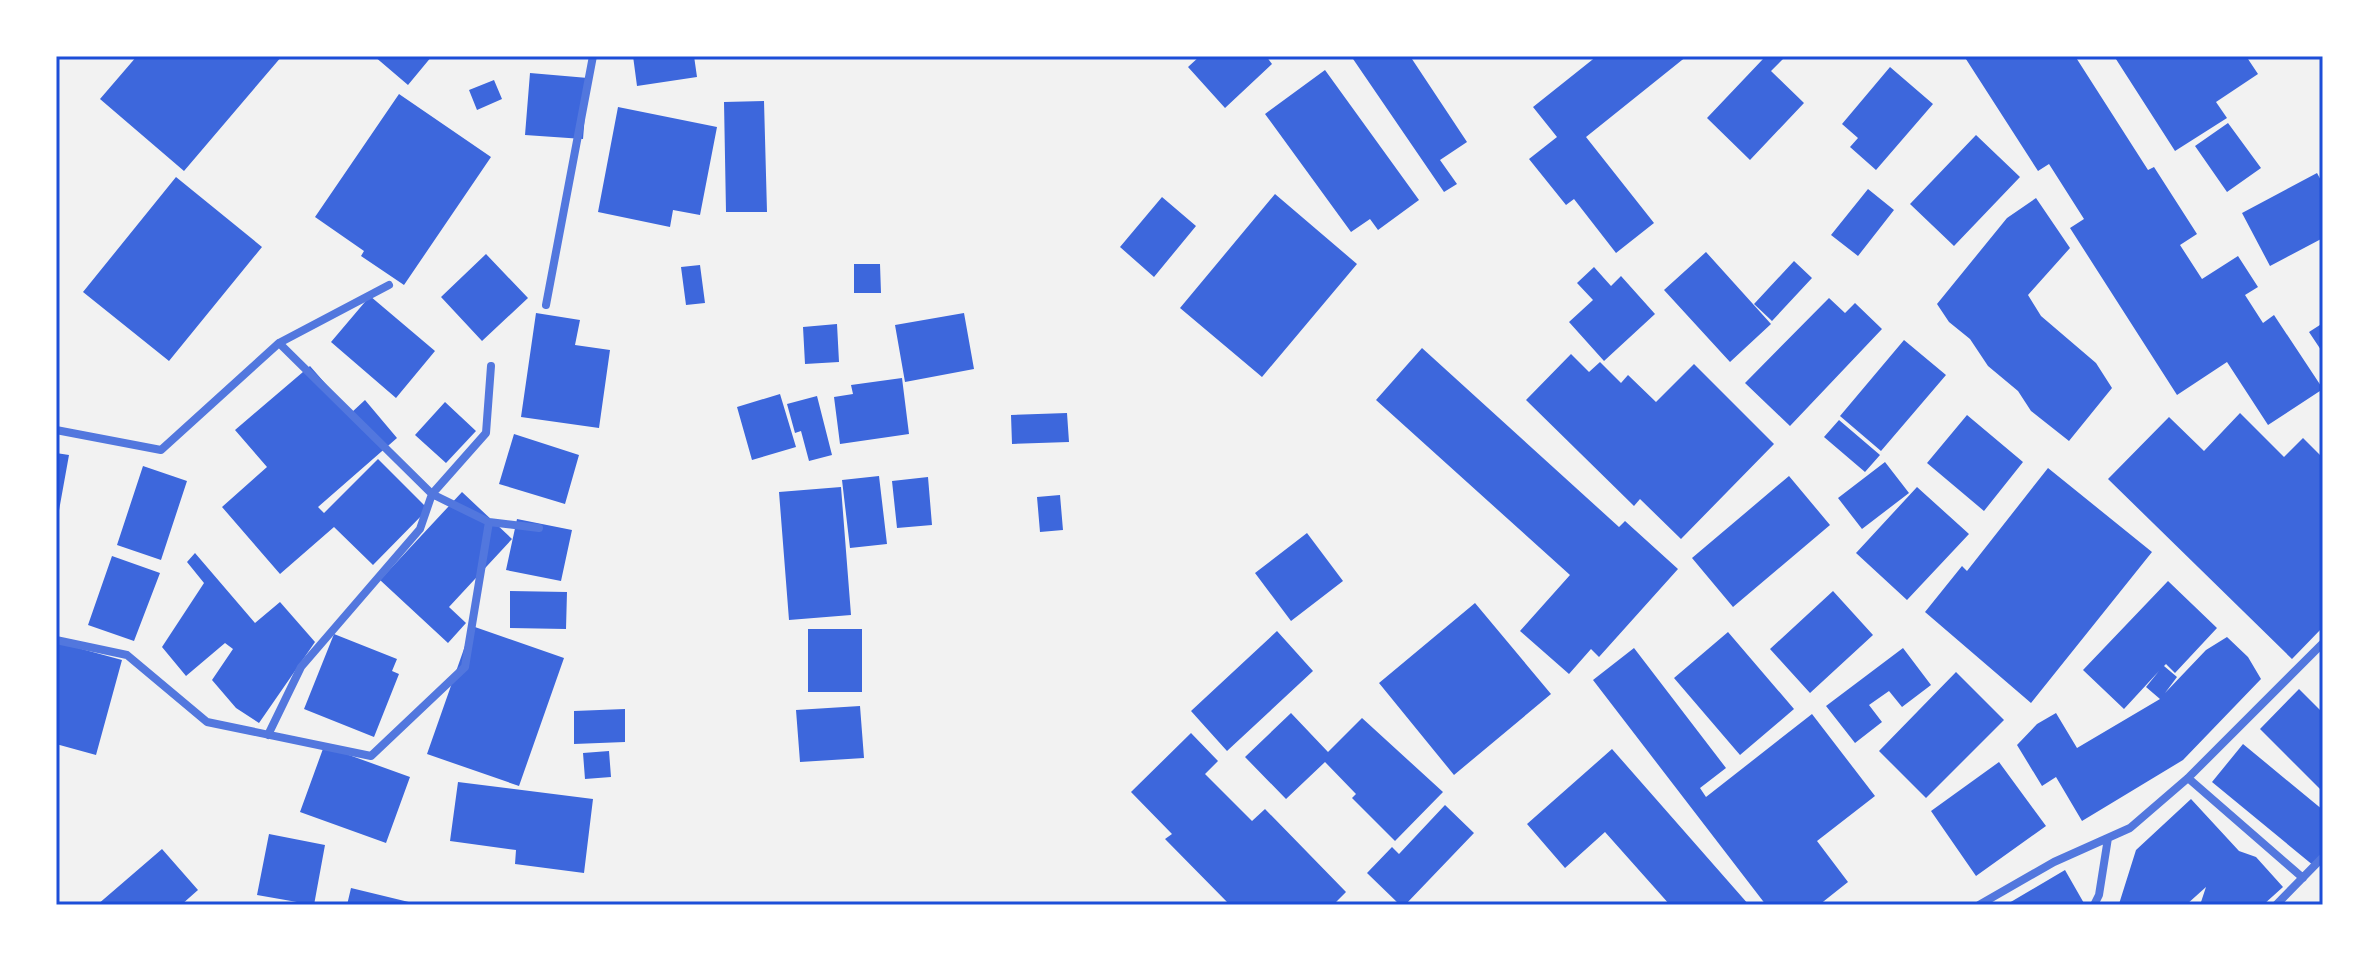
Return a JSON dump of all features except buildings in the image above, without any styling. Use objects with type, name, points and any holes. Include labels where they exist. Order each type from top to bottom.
[{"type":"street","points":[[546,305],[593,56]]},
{"type":"street","points":[[56,430],[161,450],[279,343],[389,285]]},
{"type":"street","points":[[279,343],[432,494],[489,522],[539,528]]},
{"type":"street","points":[[268,735],[301,667],[420,529],[432,494],[486,433],[491,366]]},
{"type":"street","points":[[56,640],[127,655],[207,722],[371,756],[465,667],[489,522]]},
{"type":"street","points":[[1979,905],[2054,862],[2130,828],[2188,778],[2323,643]]},
{"type":"street","points":[[2188,778],[2303,878]]},
{"type":"street","points":[[2094,905],[2099,895],[2108,838]]},
{"type":"street","points":[[2276,905],[2323,857]]}]
